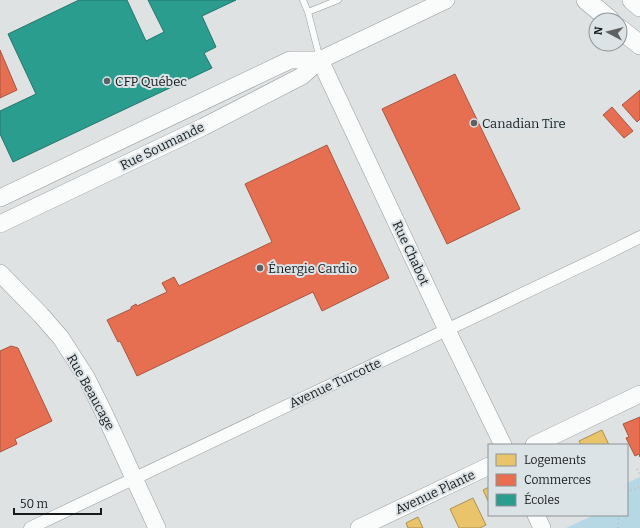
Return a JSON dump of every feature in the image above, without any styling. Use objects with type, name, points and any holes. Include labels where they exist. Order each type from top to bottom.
[{"type":"main road","points":[[586,0],[600,12]]},
{"type":"main road","points":[[632,0],[640,7]]},
{"type":"main road","points":[[628,35],[640,45]]},
{"type":"street","name":"Rue Soumande","points":[[0,224],[196,130],[281,87],[302,76],[320,60],[439,1]]},
{"type":"street","name":"Rue Soumande","points":[[0,198],[290,60],[320,60]]},
{"type":"street","name":"Rue Chabot","points":[[320,60],[447,330],[503,444]]},
{"type":"street","name":"Avenue Turcotte","points":[[30,528],[640,237]]},
{"type":"street","name":"Rue Beaucage","points":[[0,273],[61,338],[86,377],[157,528]]},
{"type":"street","points":[[536,444],[640,394]]},
{"type":"street","name":"Avenue Plante","points":[[359,528],[488,466]]},
{"type":"street","points":[[536,516],[542,528]]},
{"type":"lane","points":[[303,0],[308,12],[320,60]]},
{"type":"lane","points":[[308,12],[338,0]]},
{"type":"path","points":[[637,469],[640,475]]},
{"type":"path","points":[[628,492],[640,486]]},
{"type":"path","points":[[618,528],[619,516]]},
{"type":"shaded area","points":[[640,477],[640,528],[566,528],[592,516],[628,516],[628,483]]},
{"type":"building: Logements","points":[[602,430],[609,444],[580,444],[579,441]]},
{"type":"building: Logements","points":[[488,488],[488,501],[483,490]]},
{"type":"building: Logements","points":[[473,498],[486,525],[480,528],[459,528],[450,509]]},
{"type":"building: Logements","points":[[418,517],[423,528],[408,528],[406,523]]},
{"type":"building: Commerces","points":[[0,50],[17,90],[0,98]]},
{"type":"building: Commerces","points":[[455,74],[520,209],[447,244],[382,109]]},
{"type":"building: Commerces","points":[[640,90],[640,119],[637,122],[622,105]]},
{"type":"building: Commerces","points":[[612,107],[633,131],[624,138],[603,115]]},
{"type":"building: Commerces","points":[[327,145],[389,278],[322,311],[313,292],[137,376],[120,341],[118,342],[107,320],[131,309],[131,307],[136,304],[137,306],[167,292],[162,283],[174,277],[179,286],[272,242],[245,184]]},
{"type":"building: Commerces","points":[[11,346],[18,348],[52,421],[15,439],[17,444],[0,452],[0,351]]},
{"type":"building: Commerces","points":[[640,417],[640,457],[639,454],[635,456],[626,438],[629,437],[623,424]]},
{"type":"building: Écoles","name":"CFP Québec","points":[[79,0],[127,0],[146,41],[164,32],[148,0],[236,0],[202,16],[216,47],[204,53],[212,68],[13,162],[0,134],[0,111],[36,94],[8,34]]},
{"type":"place","name":"CFP Québec","points":[[107,81]]},
{"type":"place","name":"Canadian Tire","points":[[474,123]]},
{"type":"place","name":"Énergie Cardio","points":[[260,268]]}]
